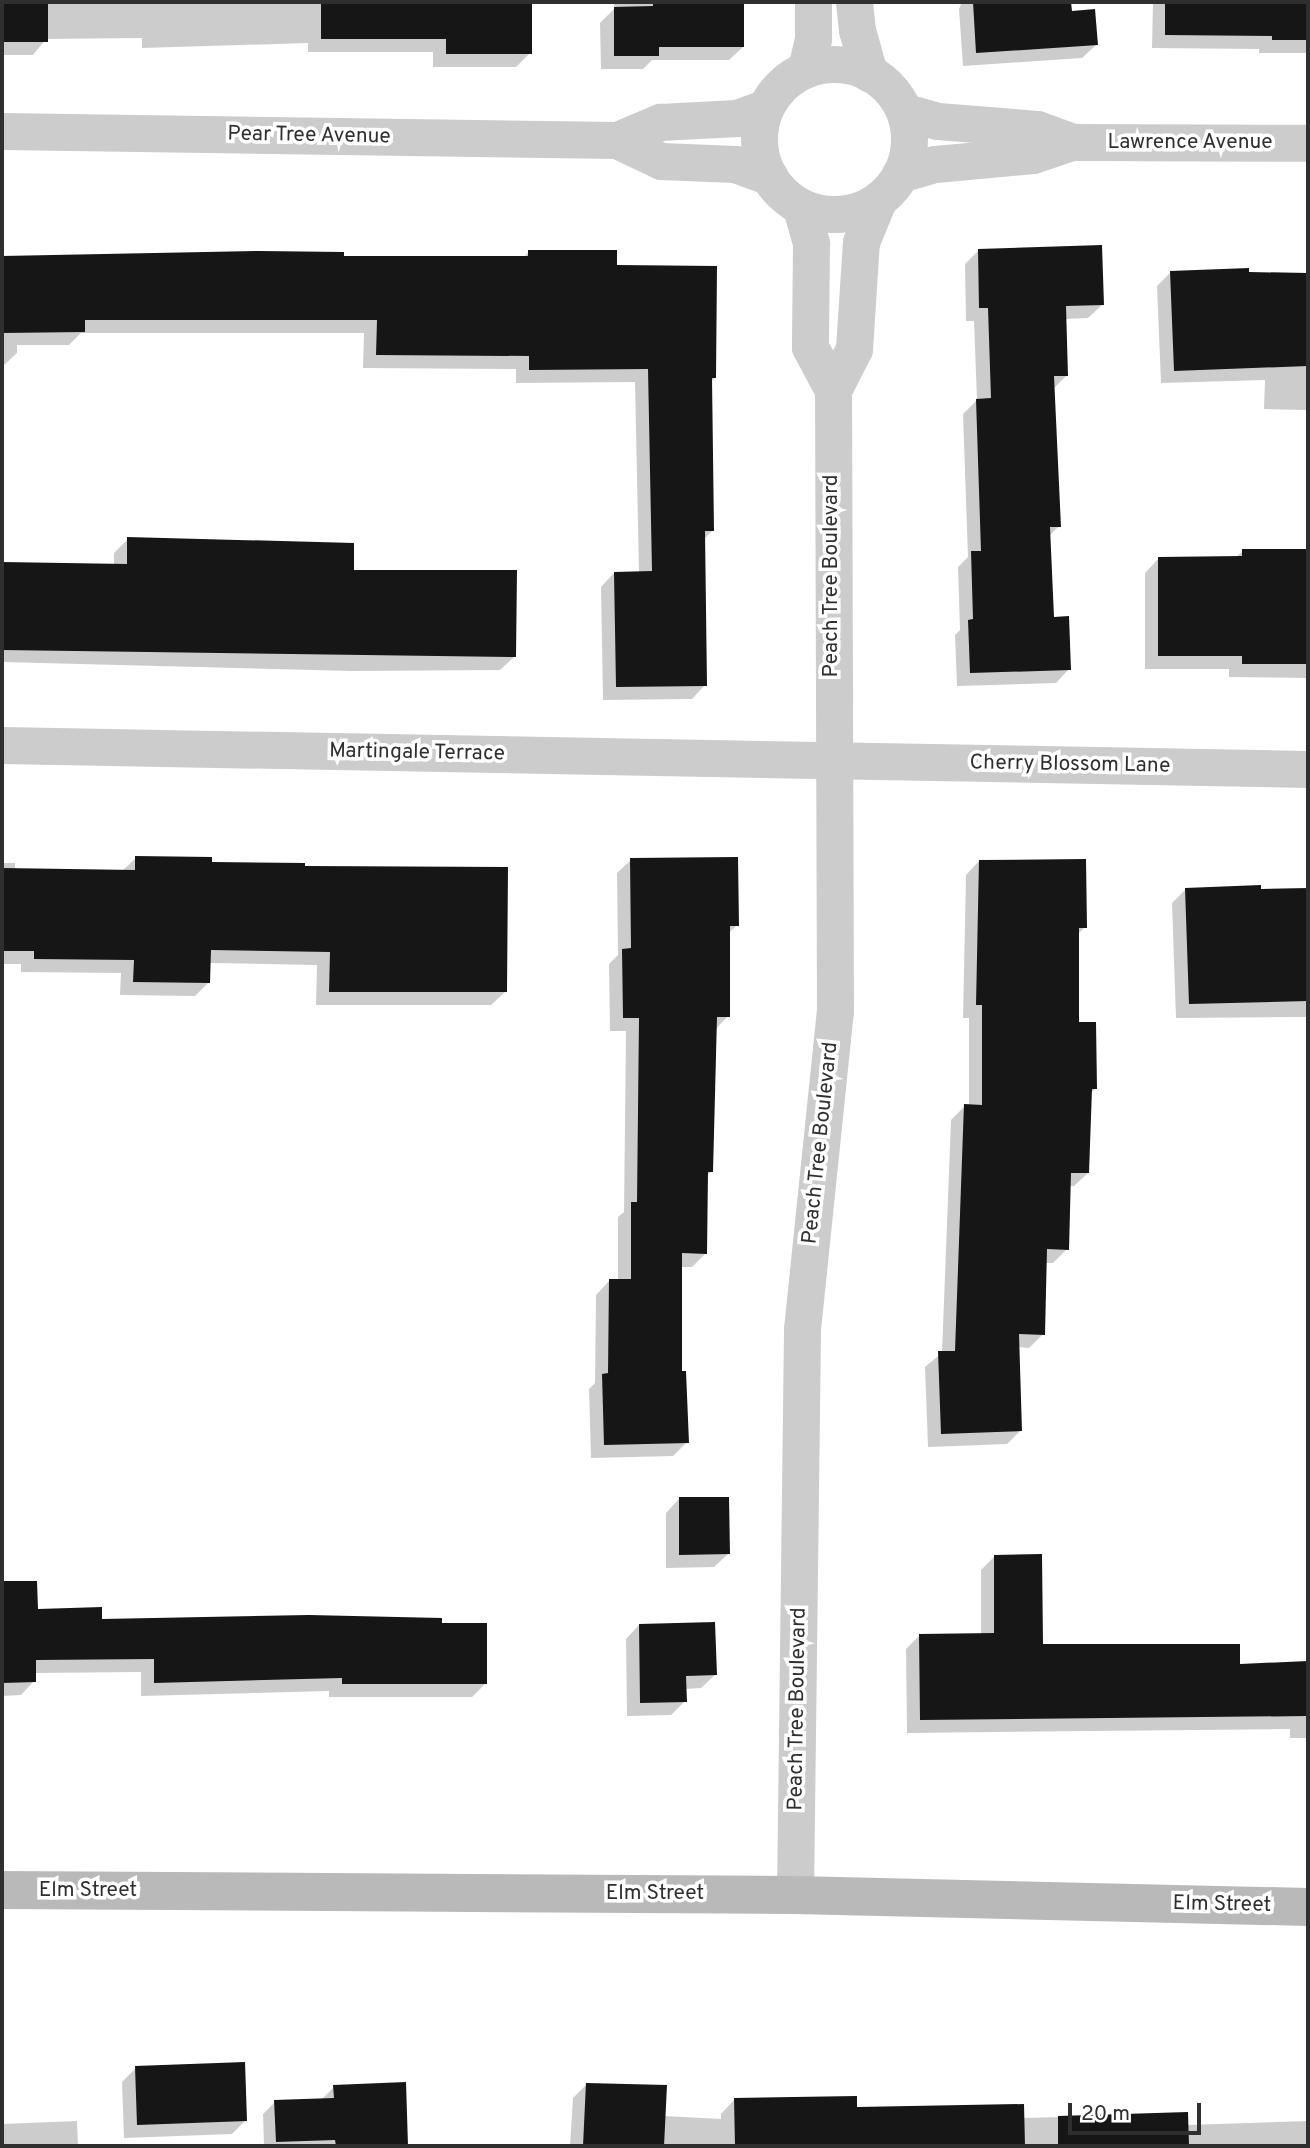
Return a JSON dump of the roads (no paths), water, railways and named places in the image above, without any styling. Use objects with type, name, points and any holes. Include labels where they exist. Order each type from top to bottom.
[{"type":"main road","name":"Elm Street","points":[[2,1890],[795,1895],[1308,1907]]},
{"type":"street","points":[[806,69],[813,39],[813,2]]},
{"type":"street","points":[[854,2],[857,30],[869,73]]},
{"type":"street","points":[[830,64],[856,66],[869,73],[884,81],[906,111],[910,132],[909,159],[891,191],[877,203],[859,212],[827,215],[801,208],[776,189],[760,159],[758,134],[764,108],[783,83],[806,69],[830,64]]},
{"type":"street","name":"Pear Tree Avenue","points":[[2,131],[617,140],[660,122],[737,118],[764,108]]},
{"type":"street","name":"Lawrence Avenue","points":[[906,111],[938,121],[1037,129],[1072,142]]},
{"type":"street","name":"Pear Tree Avenue","points":[[617,140],[661,161],[735,164],[769,177]]},
{"type":"street","name":"Lawrence Avenue","points":[[900,174],[935,164],[1033,155],[1072,142],[1308,143]]},
{"type":"street","name":"Peach Tree Boulevard","points":[[795,1895],[802,1329],[835,1012],[832,761],[833,390],[854,349],[861,242],[877,203]]},
{"type":"street","name":"Peach Tree Boulevard","points":[[801,208],[811,243],[810,347],[833,390]]},
{"type":"street","name":"Martingale Terrace","points":[[2,746],[832,761]]},
{"type":"street","name":"Cherry Blossom Lane","points":[[832,761],[1308,769]]}]
